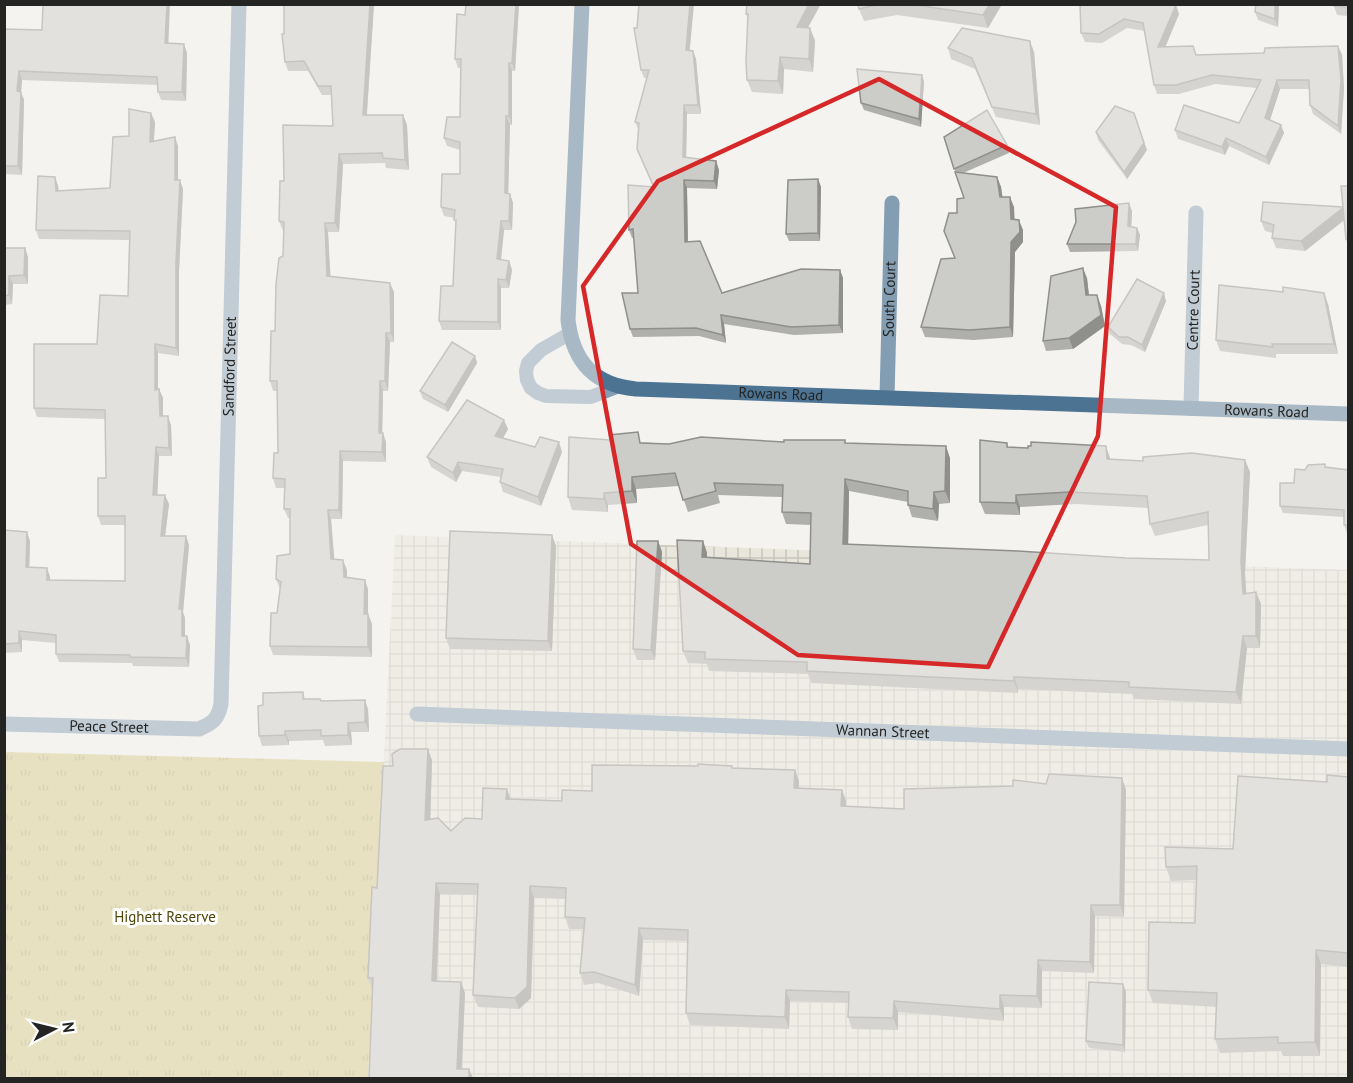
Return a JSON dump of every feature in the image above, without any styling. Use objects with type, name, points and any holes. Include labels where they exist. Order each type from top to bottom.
[{"type":"street","name":"Sandford Street","points":[[212,724],[219,716],[221,692],[240,4]]},
{"type":"street","name":"Rowans Road","points":[[582,4],[568,314],[569,334],[573,348],[583,363],[600,379],[636,389],[1348,414]]},
{"type":"street","name":"South Court","points":[[887,397],[892,203]]},
{"type":"street","name":"Centre Court","points":[[1191,408],[1196,213]]},
{"type":"street","name":"Wannan Street","points":[[417,714],[1348,749]]},
{"type":"street","name":"Peace Street","points":[[4,724],[199,729],[212,724]]},
{"type":"lane","points":[[569,334],[541,350],[528,363],[527,380],[531,388],[546,396],[591,397],[619,386]]},
{"type":"highlighted area","points":[[879,79],[1116,207],[1098,436],[988,667],[798,655],[631,544],[583,286],[658,181]]},
{"type":"shaded area","points":[[395,535],[1348,570],[1348,1078],[368,1078]]},
{"type":"green space","name":"Highett Reserve","points":[[5,752],[384,762],[368,1078],[5,1078]]},
{"type":"building","points":[[43,4],[167,4],[165,43],[184,44],[182,92],[158,92],[157,77],[19,71],[17,91],[21,92],[18,166],[4,166],[4,29],[42,30]]},
{"type":"building","points":[[284,4],[370,4],[363,115],[403,115],[405,160],[383,158],[382,153],[339,154],[335,223],[325,223],[327,276],[390,283],[391,333],[386,333],[385,381],[380,381],[379,433],[383,433],[382,452],[340,451],[339,510],[328,510],[331,559],[343,560],[344,577],[365,580],[364,614],[368,614],[368,647],[270,646],[271,613],[277,613],[281,582],[276,579],[277,556],[290,554],[290,509],[284,509],[285,479],[273,478],[274,453],[278,453],[277,381],[270,381],[271,331],[275,331],[276,284],[279,258],[283,256],[284,222],[279,221],[280,181],[284,181],[283,125],[333,126],[331,86],[318,86],[304,61],[285,62],[282,34],[284,34]]},
{"type":"building","points":[[466,4],[516,4],[512,63],[509,63],[509,116],[506,116],[505,193],[510,194],[509,221],[501,221],[497,259],[509,261],[506,280],[498,279],[498,322],[439,321],[441,286],[453,286],[456,220],[454,220],[455,210],[441,207],[442,174],[460,174],[460,142],[444,138],[447,117],[460,117],[461,59],[455,59],[457,14],[465,15]]},
{"type":"building","points":[[639,4],[690,4],[686,50],[693,51],[698,105],[684,105],[683,157],[716,161],[714,181],[684,180],[685,242],[700,241],[722,293],[801,269],[840,270],[839,325],[791,327],[721,315],[723,335],[696,328],[630,329],[622,293],[638,293],[633,229],[629,230],[628,185],[654,187],[637,149],[639,123],[635,122],[649,70],[641,70],[634,28],[637,28]]},
{"type":"building","points":[[747,4],[809,4],[797,27],[810,28],[809,59],[780,57],[778,81],[747,80]]},
{"type":"building","points":[[858,4],[880,4],[859,9]]},
{"type":"building","points":[[909,4],[990,4],[983,15]]},
{"type":"building","points":[[1080,4],[1176,5],[1158,47],[1193,46],[1196,55],[1264,53],[1265,48],[1338,46],[1341,80],[1338,126],[1310,105],[1309,80],[1277,80],[1265,118],[1281,125],[1266,157],[1226,138],[1222,147],[1175,130],[1184,105],[1239,123],[1261,80],[1212,75],[1176,85],[1154,85],[1143,23],[1124,19],[1099,34],[1081,33]]},
{"type":"building","points":[[1256,4],[1275,4],[1275,19],[1255,12]]},
{"type":"building","points":[[1334,4],[1348,4],[1348,7],[1334,6]]},
{"type":"building","points":[[962,28],[1030,41],[1036,114],[992,107],[972,58],[948,48]]},
{"type":"building","points":[[857,69],[922,75],[919,119],[861,103]]},
{"type":"building","points":[[1115,106],[1134,113],[1144,143],[1124,172],[1096,132]]},
{"type":"building","points":[[129,109],[151,113],[150,142],[175,137],[175,180],[180,180],[176,262],[176,348],[155,344],[155,390],[159,389],[160,416],[168,416],[169,448],[156,447],[153,495],[165,495],[161,536],[186,536],[179,609],[182,609],[182,636],[187,636],[186,658],[56,654],[56,635],[19,631],[19,643],[4,644],[4,530],[27,532],[26,567],[47,568],[47,580],[125,581],[125,516],[98,516],[98,478],[106,478],[105,410],[34,408],[34,344],[97,344],[100,295],[128,296],[130,231],[36,230],[38,176],[55,177],[56,191],[110,188],[113,137],[129,136]]},
{"type":"building","points":[[987,110],[1007,145],[954,169],[944,137]]},
{"type":"building","points":[[955,172],[997,177],[1000,197],[1010,197],[1011,219],[1019,220],[1020,232],[1011,242],[1010,327],[970,330],[921,327],[941,259],[955,258],[944,231],[949,213],[957,213],[957,199],[964,198]]},
{"type":"building","points":[[818,179],[818,233],[786,234],[788,180]]},
{"type":"building","points":[[1341,186],[1348,186],[1348,238],[1346,239],[1343,208],[1301,241],[1272,238],[1274,225],[1261,221],[1263,202],[1343,207]]},
{"type":"building","points":[[1129,203],[1128,226],[1137,228],[1136,244],[1067,244],[1076,222],[1075,209]]},
{"type":"building","points":[[4,248],[25,248],[24,275],[9,276],[9,295],[4,296]]},
{"type":"building","points":[[1083,268],[1086,295],[1097,295],[1101,315],[1069,338],[1043,341],[1051,276]]},
{"type":"building","points":[[1137,279],[1164,293],[1142,345],[1128,337],[1119,337],[1108,327]]},
{"type":"building","points":[[1219,285],[1283,292],[1283,287],[1324,293],[1334,344],[1272,344],[1273,347],[1216,340]]},
{"type":"building","points":[[452,342],[475,356],[445,405],[420,391]]},
{"type":"building","points":[[467,400],[504,420],[495,436],[535,447],[540,437],[559,442],[538,497],[500,482],[503,469],[458,462],[453,473],[427,457]]},
{"type":"building","points":[[638,432],[640,443],[669,444],[701,437],[784,442],[784,440],[845,440],[845,443],[946,446],[945,491],[934,492],[933,509],[908,505],[908,491],[845,479],[843,544],[1126,558],[1209,560],[1208,512],[1150,524],[1147,496],[1070,492],[1016,495],[1016,503],[980,502],[980,440],[1007,443],[1007,447],[1028,448],[1031,442],[1106,446],[1107,459],[1143,461],[1143,457],[1192,453],[1245,460],[1241,561],[1243,594],[1256,592],[1256,636],[1243,636],[1236,692],[1129,687],[1129,682],[1014,677],[1014,681],[807,671],[807,662],[705,659],[705,652],[683,651],[677,540],[703,541],[702,557],[810,564],[811,513],[782,512],[783,485],[714,483],[716,491],[683,500],[675,473],[632,477],[632,491],[604,493],[604,499],[568,497],[569,437],[610,440],[609,435]]},
{"type":"building","points":[[1325,464],[1325,467],[1348,470],[1348,525],[1344,525],[1344,510],[1280,506],[1280,483],[1294,483],[1295,469],[1305,470],[1308,465]]},
{"type":"building","points":[[450,531],[552,535],[548,641],[446,638]]},
{"type":"building","points":[[637,541],[658,541],[651,650],[633,649]]},
{"type":"building","points":[[303,692],[303,699],[365,700],[365,722],[348,723],[348,735],[321,736],[321,730],[285,731],[285,735],[259,736],[258,706],[263,705],[263,693]]},
{"type":"building","points":[[400,749],[428,749],[425,820],[438,818],[451,831],[465,818],[482,819],[483,788],[507,789],[506,799],[562,801],[562,790],[592,791],[592,765],[698,766],[698,764],[732,766],[732,768],[795,770],[794,788],[842,790],[841,806],[904,809],[904,789],[1013,786],[1013,780],[1046,784],[1049,774],[1122,778],[1120,905],[1091,905],[1090,962],[1038,960],[1037,996],[1000,995],[1000,1009],[894,1001],[893,1018],[848,1017],[849,992],[786,990],[785,1017],[686,1013],[688,930],[639,928],[635,985],[594,972],[580,973],[585,918],[565,917],[566,888],[530,886],[527,987],[515,998],[473,995],[478,884],[436,883],[432,981],[461,982],[457,1069],[469,1069],[469,1078],[369,1078],[373,978],[368,978],[372,887],[377,888],[383,766],[393,766],[392,754]]},
{"type":"building","points":[[1327,775],[1348,777],[1348,953],[1316,950],[1315,1042],[1278,1043],[1278,1037],[1215,1039],[1217,993],[1148,990],[1149,922],[1195,923],[1197,866],[1166,867],[1165,847],[1233,849],[1238,776],[1327,782]]},
{"type":"building","points":[[1089,982],[1123,984],[1123,1045],[1086,1041]]}]
